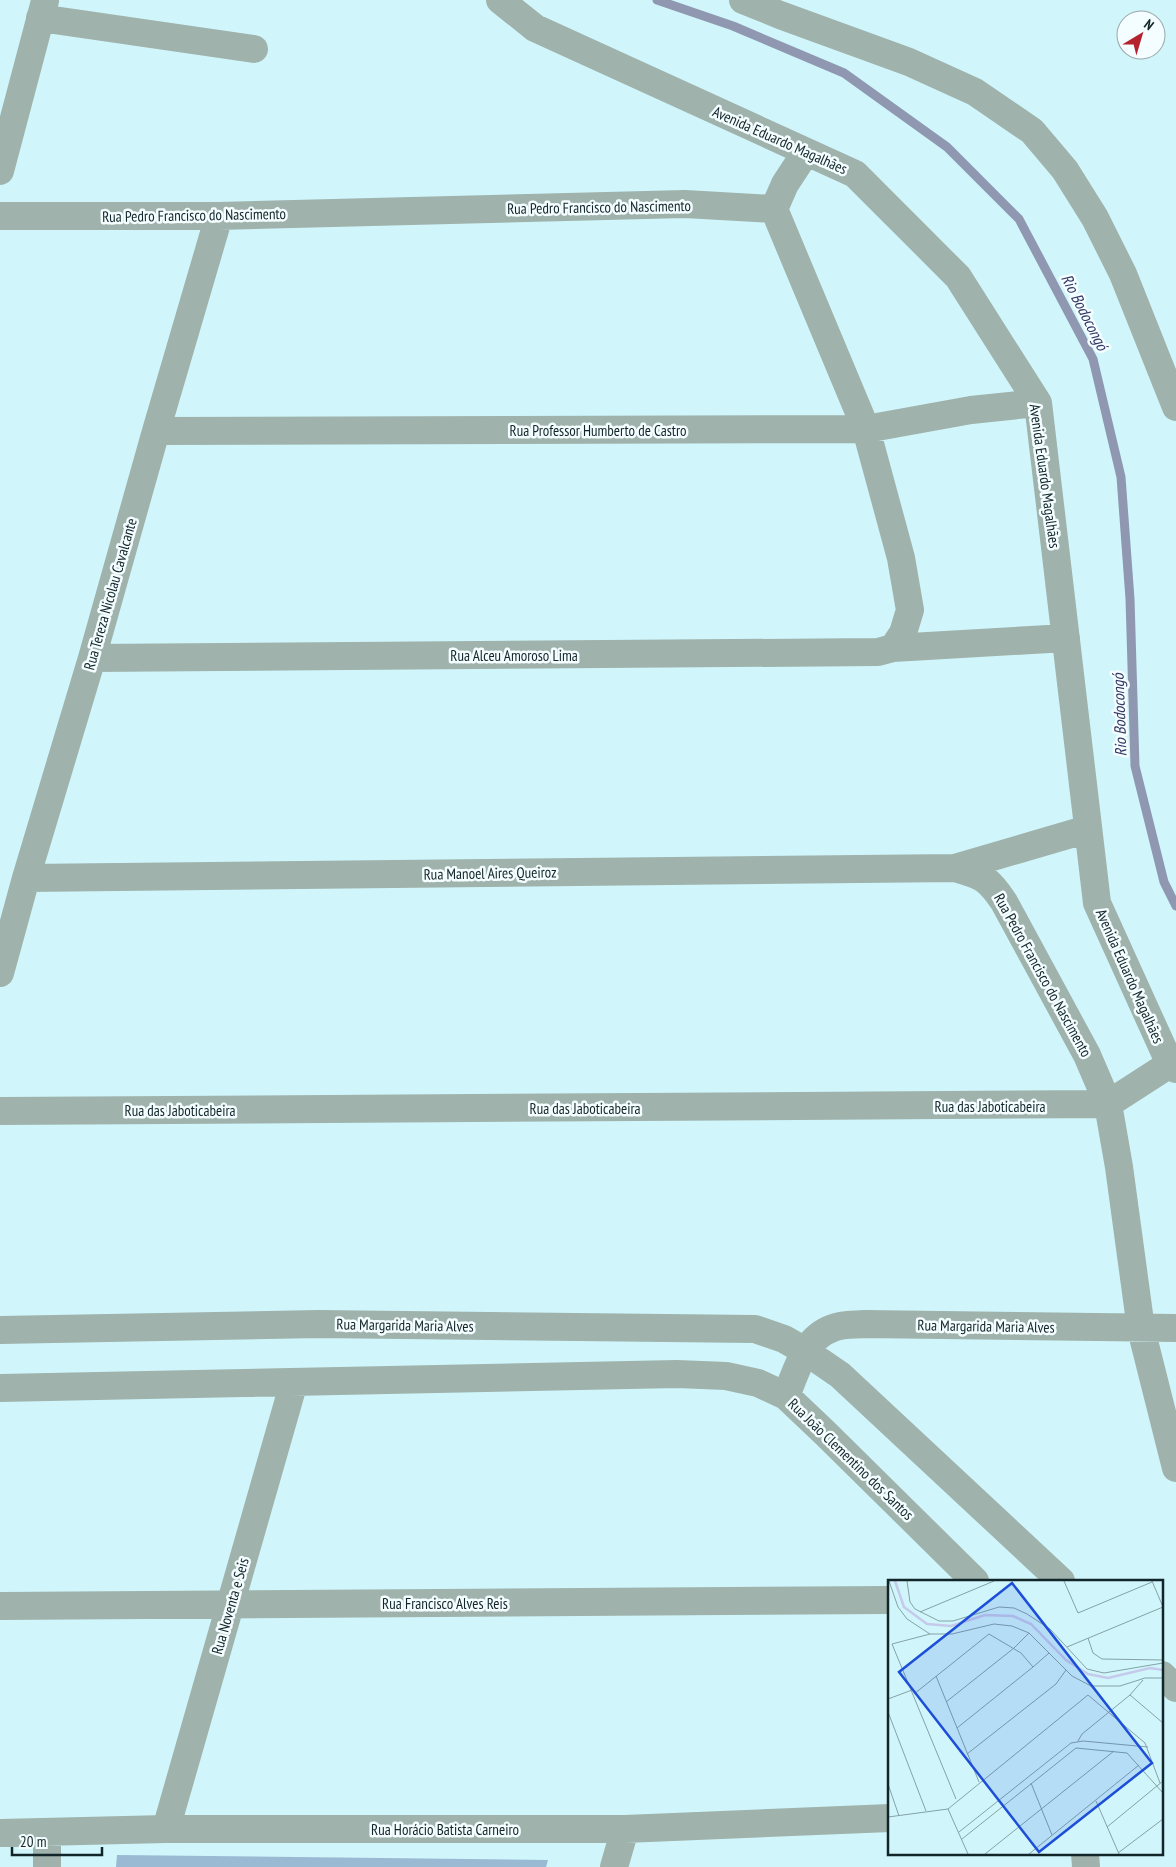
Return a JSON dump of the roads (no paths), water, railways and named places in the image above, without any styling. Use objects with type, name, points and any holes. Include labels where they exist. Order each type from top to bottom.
[{"type":"street","name":"Avenida Eduardo Magalhães","points":[[500,0],[535,28],[856,174],[958,277],[1038,403],[1097,903],[1173,1067]]},
{"type":"street","points":[[744,0],[909,62],[974,92],[1032,131],[1065,170],[1095,218],[1123,274],[1176,407]]},
{"type":"street","points":[[0,171],[42,9],[254,49]]},
{"type":"street","points":[[806,152],[785,184],[774,209],[866,429],[901,558],[910,610],[903,633],[893,648]]},
{"type":"street","name":"Rua Pedro Francisco do Nascimento","points":[[0,216],[219,216],[685,204],[774,209]]},
{"type":"street","name":"Rua Tereza Nicolau Cavalcante","points":[[0,973],[219,216]]},
{"type":"street","name":"Rua Professor Humberto de Castro","points":[[156,431],[866,429],[971,410],[1038,403]]},
{"type":"street","name":"Rua Alceu Amoroso Lima","points":[[92,658],[878,652],[893,648],[1066,638]]},
{"type":"street","points":[[955,868],[1088,828]]},
{"type":"street","name":"Rua Pedro Francisco do Nascimento","points":[[955,868],[978,874],[993,885],[1088,1055],[1108,1104]]},
{"type":"street","name":"Rua Manoel Aires Queiroz","points":[[26,878],[955,868]]},
{"type":"street","points":[[1173,1067],[1108,1104],[1119,1166],[1141,1329],[1176,1468]]},
{"type":"street","name":"Rua das Jaboticabeira","points":[[0,1111],[1108,1104]]},
{"type":"street","name":"Rua Margarida Maria Alves","points":[[0,1330],[319,1324],[755,1329],[784,1339],[805,1351],[840,1376],[880,1411],[1060,1580]]},
{"type":"street","name":"Rua Margarida Maria Alves","points":[[805,1351],[818,1335],[835,1327],[865,1324],[1176,1328]]},
{"type":"street","points":[[786,1396],[805,1351]]},
{"type":"street","name":"Rua João Clementino dos Santos","points":[[294,1382],[676,1374],[726,1376],[758,1383],[786,1396],[826,1433],[974,1580]]},
{"type":"street","points":[[0,1388],[294,1382]]},
{"type":"street","name":"Rua Noventa e Seis","points":[[166,1829],[294,1382]]},
{"type":"street","name":"Rua Francisco Alves Reis","points":[[0,1606],[888,1600]]},
{"type":"street","points":[[1164,1677],[1176,1688]]},
{"type":"street","name":"Rua Horácio Batista Carneiro","points":[[0,1833],[166,1829],[625,1829],[888,1818]]},
{"type":"street","points":[[614,1867],[625,1829]]},
{"type":"street","points":[[46,1833],[47,1867]]},
{"type":"street","points":[[1085,1854],[1086,1867]]},
{"type":"waterway","name":"Rio Bodocongó","points":[[657,0],[733,26],[844,73],[947,147],[1019,219],[1093,359],[1121,477],[1130,599],[1135,766],[1164,882],[1176,906]]}]
